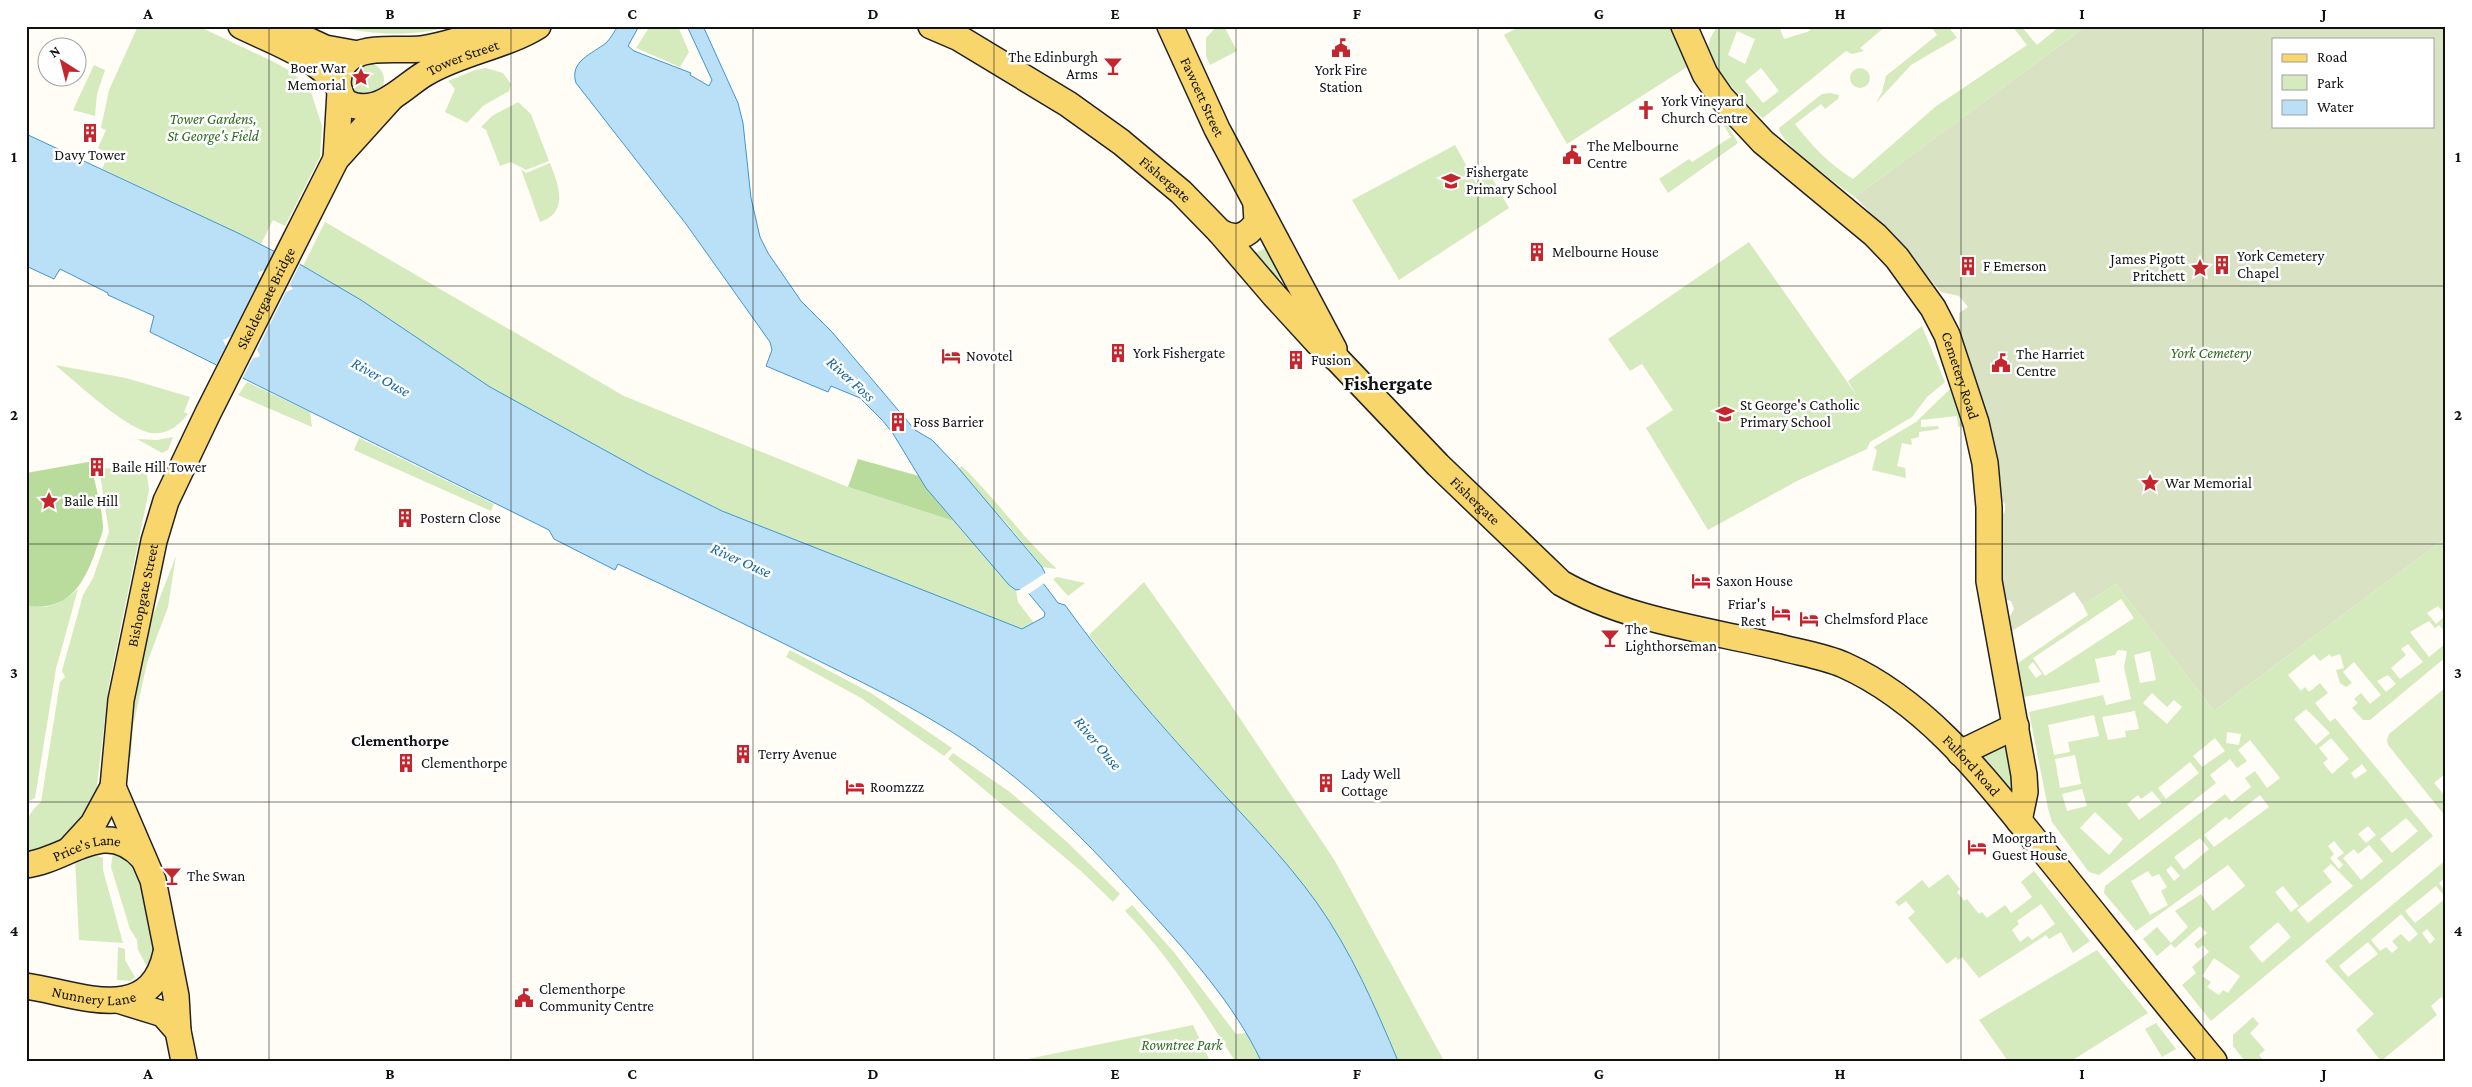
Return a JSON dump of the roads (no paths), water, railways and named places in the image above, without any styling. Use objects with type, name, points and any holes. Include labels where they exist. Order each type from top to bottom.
[{"type":"main road","points":[[241,26],[305,58],[330,76],[348,104],[362,107],[380,103],[392,97]]},
{"type":"main road","points":[[278,26],[325,48],[358,54]]},
{"type":"main road","name":"Tower Street","points":[[358,54],[421,49],[446,44],[497,26]]},
{"type":"main road","name":"Tower Street","points":[[392,97],[426,72],[510,41],[538,26]]},
{"type":"main road","name":"Fishergate","points":[[931,26],[954,32],[1095,123],[1181,192],[1220,232],[1318,343],[1338,360],[1438,465],[1561,583],[1579,594],[1631,612]]},
{"type":"main road","name":"Fawcett Street","points":[[1170,26],[1236,167],[1256,205]]},
{"type":"main road","name":"Cemetery Road","points":[[1684,26],[1705,74],[1721,97],[1763,142],[1875,235],[1896,258],[1933,308],[1947,335],[1976,424],[1985,463],[1988,507],[1989,581],[2016,726],[2025,792],[2020,821]]},
{"type":"main road","points":[[336,159],[340,71],[345,62],[358,54]]},
{"type":"main road","points":[[336,159],[392,97]]},
{"type":"main road","name":"Skeldergate Bridge","points":[[208,413],[336,159]]},
{"type":"main road","points":[[1220,232],[1233,237],[1246,234],[1257,222],[1256,205]]},
{"type":"main road","name":"Fishergate","points":[[1256,205],[1327,334],[1338,360]]},
{"type":"main road","name":"Bishopgate Street","points":[[71,848],[93,824],[113,787],[121,700],[158,525],[208,413]]},
{"type":"main road","name":"Fulford Road","points":[[1631,612],[1832,660],[1884,687],[1918,713],[1960,753],[2020,821],[2214,1061]]},
{"type":"main road","points":[[1960,753],[2016,726]]},
{"type":"main road","name":"Bishopgate Street","points":[[113,787],[153,880],[176,996],[178,1031],[184,1061]]},
{"type":"main road","name":"Price's Lane","points":[[26,865],[55,858],[71,848],[109,839],[130,846],[143,858]]},
{"type":"main road","name":"Nunnery Lane","points":[[26,986],[87,998],[121,1001],[131,999],[150,988],[159,977],[166,953]]},
{"type":"main road","points":[[121,1001],[163,1014],[178,1031]]},
{"type":"water","points":[[618,26],[639,26],[628,46],[634,51],[691,73],[690,75],[709,86],[712,80],[687,26],[703,26],[738,103],[743,123],[751,198],[760,237],[768,253],[801,301],[832,332],[915,430],[932,440],[955,464],[1042,567],[1045,573],[1043,583],[1058,603],[1065,605],[1134,693],[1264,838],[1304,886],[1329,921],[1352,960],[1398,1061],[1261,1061],[1238,1020],[1210,980],[1111,869],[1035,794],[994,761],[952,732],[886,694],[718,611],[618,564],[615,570],[554,539],[549,530],[150,332],[154,316],[108,295],[108,293],[60,269],[54,279],[26,266],[26,134],[240,234],[303,266],[361,300],[490,387],[648,474],[722,511],[1022,629],[1044,617],[1045,613],[1025,589],[1016,590],[1009,585],[926,488],[892,432],[860,398],[831,386],[828,392],[766,366],[772,350],[770,342],[686,224],[576,83],[575,75],[579,64],[606,43]]},
{"type":"place","name":"York Fire Station","points":[[1341,48]]},
{"type":"place","name":"The Edinburgh Arms","points":[[1113,66]]},
{"type":"place","name":"Boer War Memorial","points":[[361,77]]},
{"type":"place","name":"York Vineyard Church Centre","points":[[1646,110]]},
{"type":"place","name":"Davy Tower","points":[[90,133]]},
{"type":"place","name":"The Melbourne Centre","points":[[1572,155]]},
{"type":"place","name":"Fishergate Primary School","points":[[1451,181]]},
{"type":"place","name":"Melbourne House","points":[[1537,252]]},
{"type":"place","name":"York Cemetery Chapel","points":[[2222,265]]},
{"type":"place","name":"F Emerson","points":[[1968,266]]},
{"type":"place","name":"James Pigott Pritchett","points":[[2200,268]]},
{"type":"place","name":"York Fishergate","points":[[1118,353]]},
{"type":"place","name":"Novotel","points":[[951,356]]},
{"type":"place","name":"Fusion","points":[[1296,360]]},
{"type":"place","name":"The Harriet Centre","points":[[2001,363]]},
{"type":"place","name":"St George's Catholic Primary School","points":[[1725,414]]},
{"type":"place","name":"Foss Barrier","points":[[898,422]]},
{"type":"place","name":"Baile Hill Tower","points":[[97,467]]},
{"type":"place","name":"War Memorial","points":[[2150,483]]},
{"type":"place","name":"Baile Hill","points":[[49,501]]},
{"type":"place","name":"Postern Close","points":[[405,518]]},
{"type":"place","name":"Saxon House","points":[[1701,581]]},
{"type":"place","name":"Friar's Rest","points":[[1781,613]]},
{"type":"place","name":"Chelmsford Place","points":[[1809,619]]},
{"type":"place","name":"The Lighthorseman","points":[[1610,638]]},
{"type":"place","name":"Terry Avenue","points":[[743,754]]},
{"type":"place","name":"Clementhorpe","points":[[406,763]]},
{"type":"place","name":"Lady Well Cottage","points":[[1326,783]]},
{"type":"place","name":"Roomzzz","points":[[855,787]]},
{"type":"place","name":"Moorgarth Guest House","points":[[1977,847]]},
{"type":"place","name":"The Swan","points":[[172,876]]},
{"type":"place","name":"Clementhorpe Community Centre","points":[[524,998]]},
{"type":"district","name":"Fishergate","points":[[1388,383]]},
{"type":"district","name":"Clementhorpe","points":[[400,740]]},
{"type":"park label","name":"Tower Gardens, St George's Field","points":[[213,128]]},
{"type":"park label","name":"York Cemetery","points":[[2211,353]]},
{"type":"park label","name":"Rowntree Park","points":[[1182,1045]]},
{"type":"water label","name":"River Ouse","points":[[381,377]]},
{"type":"water label","name":"River Foss","points":[[851,379]]},
{"type":"water label","name":"River Ouse","points":[[741,560]]},
{"type":"water label","name":"River Ouse","points":[[1098,743]]}]
